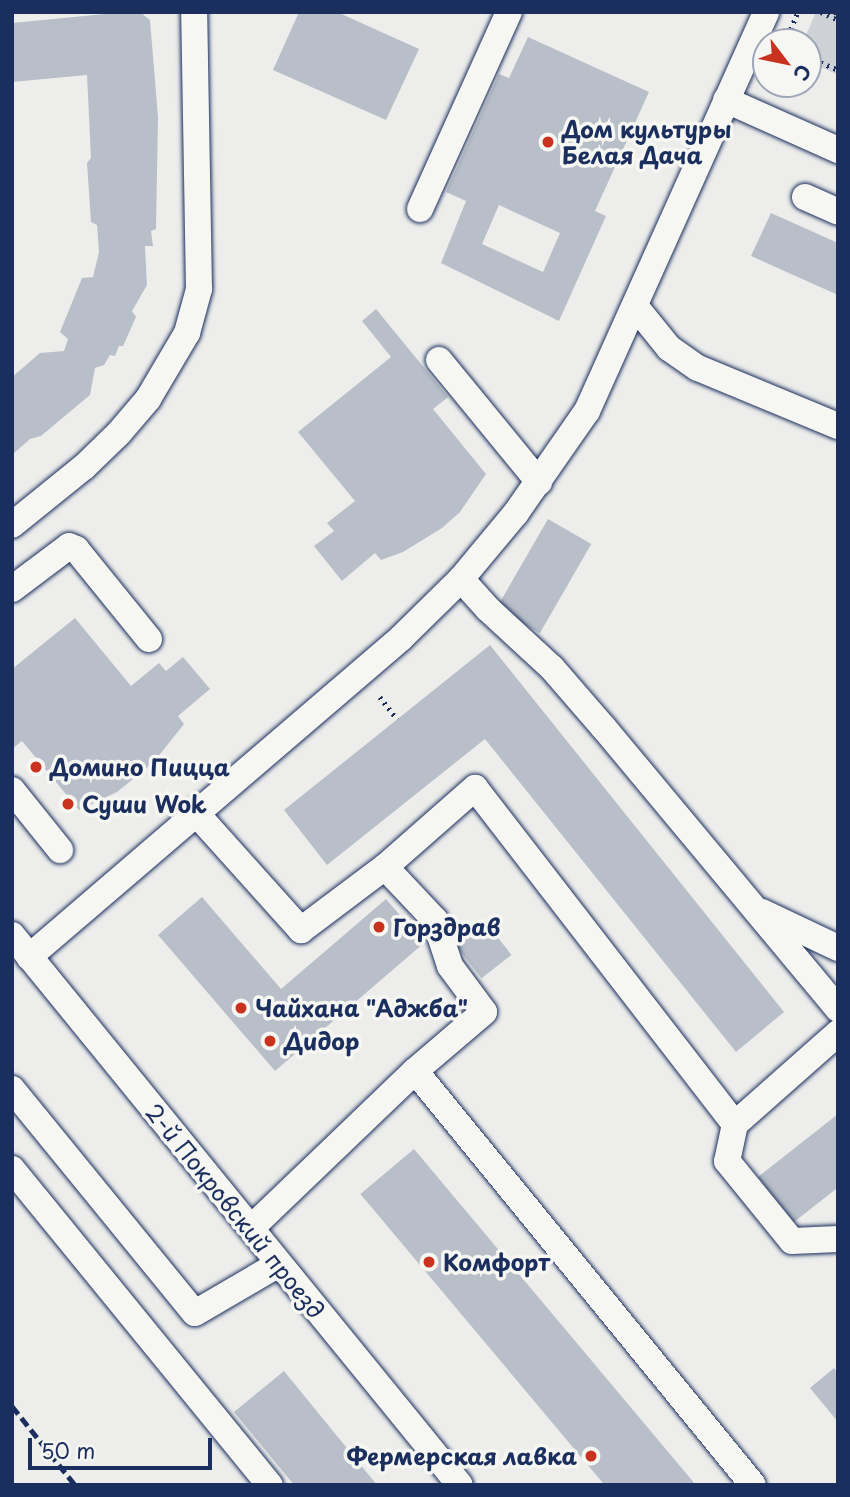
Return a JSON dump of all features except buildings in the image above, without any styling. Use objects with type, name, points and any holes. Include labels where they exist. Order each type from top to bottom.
[{"type":"street","points":[[12,525],[84,467],[119,433],[148,399],[187,333],[199,289],[194,12]]},
{"type":"street","points":[[420,209],[509,12]]},
{"type":"street","points":[[29,957],[401,638],[461,579],[539,482],[587,411],[766,12]]},
{"type":"street","points":[[726,100],[838,150]]},
{"type":"street","points":[[805,197],[838,212]]},
{"type":"street","points":[[635,306],[668,348],[698,368],[838,426]]},
{"type":"street","points":[[439,360],[539,482]]},
{"type":"street","points":[[12,589],[69,546],[76,549],[149,639]]},
{"type":"street","points":[[461,579],[488,609],[552,668],[838,1009]]},
{"type":"street","points":[[195,812],[301,930],[385,867],[475,788],[735,1124]]},
{"type":"street","points":[[12,790],[61,850]]},
{"type":"street","points":[[251,1228],[415,1071],[484,1012],[450,966],[435,920],[385,867]]},
{"type":"street","points":[[754,909],[838,948]]},
{"type":"street","name":"2-й Покровский проезд","points":[[12,936],[460,1485]]},
{"type":"street","points":[[838,1033],[735,1124],[727,1161],[792,1241],[838,1239]]},
{"type":"street","points":[[415,1071],[753,1485]]},
{"type":"street","points":[[12,1089],[195,1313],[279,1264]]},
{"type":"street","points":[[12,1169],[270,1485]]},
{"type":"path","points":[[821,12],[838,20]]},
{"type":"path","points":[[380,697],[397,719]]},
{"type":"shaded area","points":[[816,12],[838,12],[838,75],[822,68],[822,28],[809,28]]},
{"type":"railway","points":[[12,1406],[75,1485]]},
{"type":"place","name":"Дом культуры Белая Дача","points":[[548,142]]},
{"type":"place","name":"Домино Пицца","points":[[36,767]]},
{"type":"place","name":"Суши Wok","points":[[68,804]]},
{"type":"place","name":"Горздрав","points":[[379,927]]},
{"type":"place","name":"Чайхана \"Аджба\"","points":[[241,1008]]},
{"type":"place","name":"Дидор","points":[[270,1041]]},
{"type":"place","name":"Комфорт","points":[[429,1262]]},
{"type":"place","name":"Фермерская лавка","points":[[591,1456]]}]
